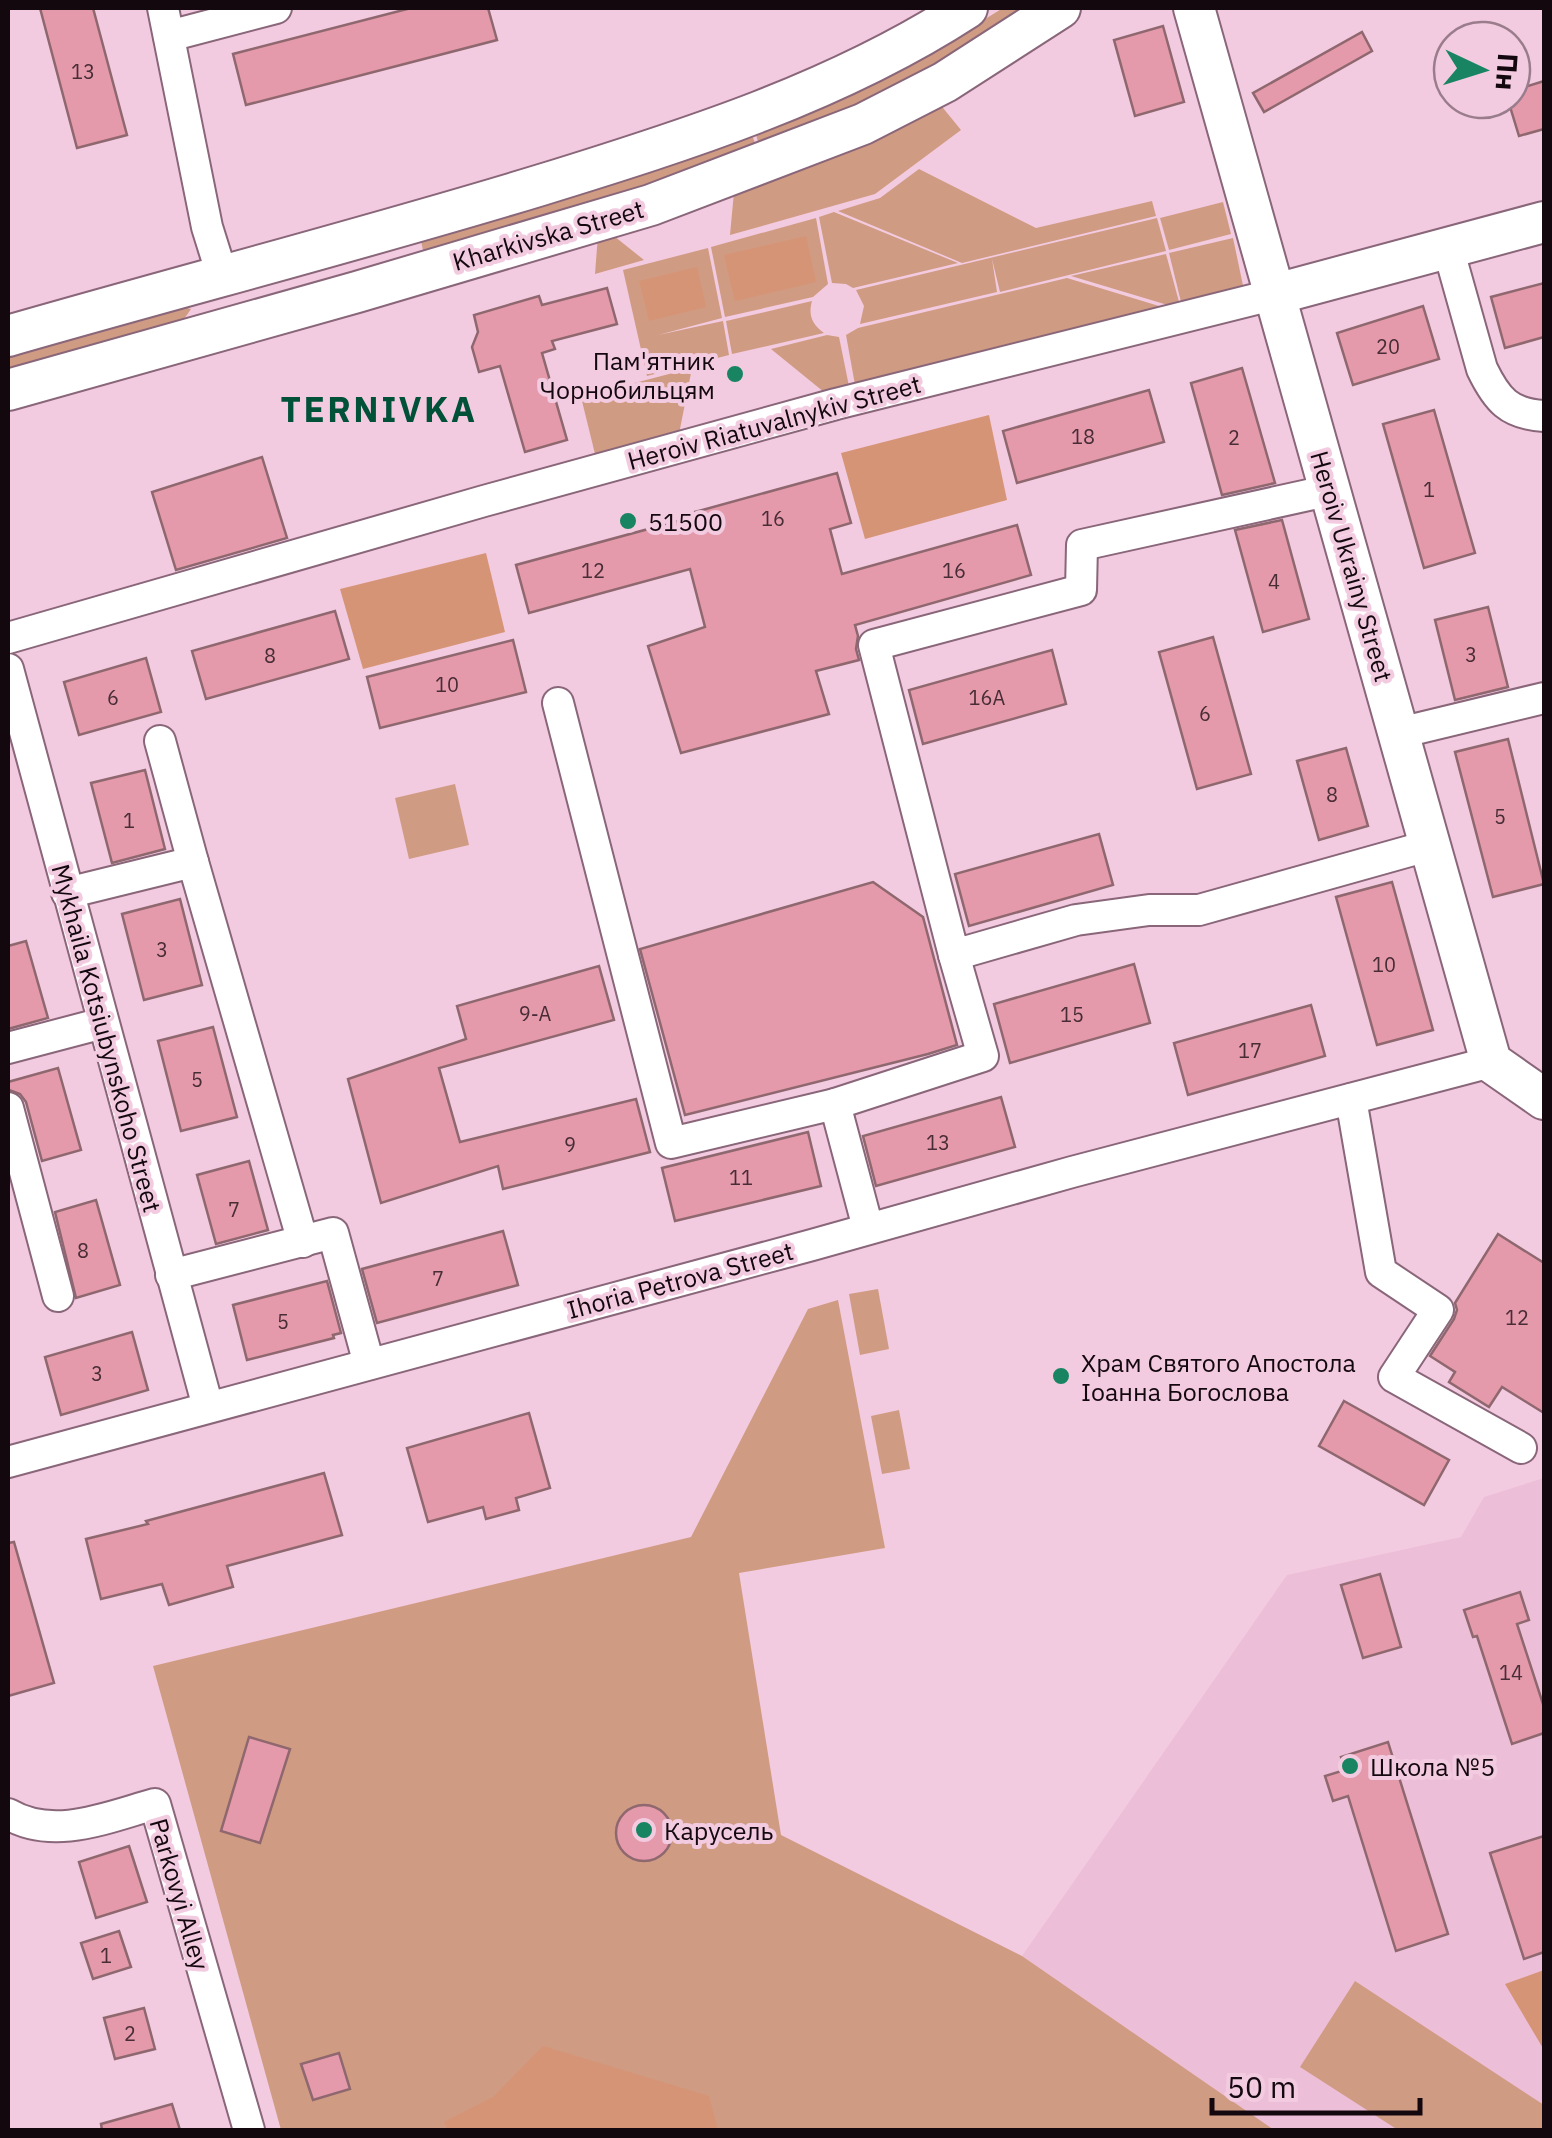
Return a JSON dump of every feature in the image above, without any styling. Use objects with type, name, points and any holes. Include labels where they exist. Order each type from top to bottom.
[{"type":"street","points":[[238,326],[207,227],[166,22],[276,8]]},
{"type":"street","name":"Kharkivska Street","points":[[8,336],[628,158],[844,76],[931,32],[967,8]]},
{"type":"street","name":"Kharkivska Street","points":[[8,390],[650,206],[848,130],[945,82],[1060,8]]},
{"type":"street","name":"Heroiv Ukrainy Street","points":[[1194,8],[1492,1062]]},
{"type":"street","name":"Heroiv Riatuvalnykiv Street","points":[[8,638],[759,425],[1544,222]]},
{"type":"street","points":[[408,224],[422,272]]},
{"type":"street","points":[[1448,248],[1490,385],[1508,407],[1522,414],[1544,416]]},
{"type":"street","points":[[558,703],[671,1143],[835,1104],[983,1056],[874,645],[1081,590],[1082,545],[1331,490]]},
{"type":"street","name":"Mykhaila Kotsiubynskoho Street","points":[[8,669],[208,1407]]},
{"type":"street","points":[[1399,733],[1544,698]]},
{"type":"street","points":[[160,740],[303,1242]]},
{"type":"street","points":[[954,954],[1076,920],[1149,910],[1199,910],[1431,846]]},
{"type":"street","points":[[67,893],[194,862]]},
{"type":"street","points":[[8,1048],[103,1023]]},
{"type":"street","points":[[1492,1062],[1544,1099]]},
{"type":"street","name":"Ihoria Petrova Street","points":[[8,1462],[1492,1062]]},
{"type":"street","points":[[1352,1098],[1382,1272],[1438,1310],[1394,1378],[1521,1448]]},
{"type":"street","points":[[835,1104],[868,1228]]},
{"type":"street","points":[[8,1108],[58,1296]]},
{"type":"street","points":[[171,1275],[333,1234],[369,1364]]},
{"type":"street","name":"Parkovyi Alley","points":[[8,1814],[34,1824],[74,1826],[155,1804],[249,2130]]},
{"type":"shaded area","points":[[1003,8],[1026,8],[975,43],[887,93],[759,145],[755,131],[882,80]]},
{"type":"shaded area","points":[[939,103],[961,130],[875,194],[730,235],[734,192]]},
{"type":"shaded area","points":[[751,132],[756,146],[636,189],[423,250],[421,241]]},
{"type":"shaded area","points":[[919,169],[1036,228],[1152,201],[1156,216],[962,263],[838,211],[880,198]]},
{"type":"shaded area","points":[[1223,202],[1231,234],[1169,250],[1160,218]]},
{"type":"shaded area","points":[[834,212],[958,263],[853,288],[832,283],[819,217]]},
{"type":"shaded area","points":[[816,218],[828,284],[813,297],[725,317],[711,247]]},
{"type":"shaded area","points":[[1157,218],[1166,251],[1000,292],[992,259],[997,292],[860,324],[864,306],[856,290]]},
{"type":"shaded area","points":[[609,232],[644,260],[595,274],[598,235]]},
{"type":"shaded area","points":[[806,236],[816,282],[735,301],[724,255]]},
{"type":"shaded area","points":[[1233,238],[1245,295],[1183,310],[1169,253]]},
{"type":"shaded area","points":[[708,248],[722,318],[658,335],[723,321],[729,355],[647,376],[623,270]]},
{"type":"shaded area","points":[[1166,254],[1181,309],[1071,276]]},
{"type":"shaded area","points":[[697,267],[706,307],[649,321],[639,281]]},
{"type":"shaded area","points":[[1067,278],[1182,313],[857,396],[846,335],[858,328]]},
{"type":"shaded area","points":[[812,301],[812,319],[824,333],[732,354],[726,321]]},
{"type":"shaded area","points":[[177,305],[191,309],[182,322],[8,371],[8,354]]},
{"type":"shaded area","points":[[827,335],[839,337],[851,396],[835,401],[771,349]]},
{"type":"shaded area","points":[[692,368],[679,434],[595,454],[581,397]]},
{"type":"shaded area","points":[[989,415],[1007,500],[865,539],[841,453]]},
{"type":"shaded area","points":[[486,553],[505,632],[363,669],[340,589]]},
{"type":"shaded area","points":[[455,784],[469,845],[409,859],[395,798]]},
{"type":"shaded area","points":[[878,1289],[889,1349],[860,1355],[849,1294]]},
{"type":"shaded area","points":[[838,1300],[885,1548],[739,1573],[781,1835],[1022,1956],[1274,2130],[281,2130],[153,1666],[691,1537],[808,1309]]},
{"type":"shaded area","points":[[899,1410],[910,1469],[882,1474],[871,1416]]},
{"type":"shaded area","name":"Школа №5","points":[[1544,1478],[1544,2130],[1274,2130],[1022,1956],[1287,1575],[1461,1537],[1484,1497]]},
{"type":"shaded area","points":[[1544,1970],[1544,2050],[1505,1984]]},
{"type":"shaded area","points":[[1355,1981],[1544,2105],[1544,2130],[1398,2130],[1300,2067]]},
{"type":"shaded area","points":[[543,2046],[709,2096],[718,2130],[448,2130],[444,2122],[493,2097]]},
{"type":"building","points":[[40,8],[93,8],[127,135],[77,148]]},
{"type":"building","points":[[411,8],[488,8],[497,40],[246,105],[233,54]]},
{"type":"building","points":[[1163,26],[1184,102],[1135,116],[1114,40]]},
{"type":"building","points":[[1362,32],[1372,51],[1264,112],[1253,93]]},
{"type":"building","points":[[1544,81],[1544,129],[1519,136],[1514,120],[1532,120],[1532,85]]},
{"type":"building","points":[[1544,283],[1544,337],[1505,348],[1491,297]]},
{"type":"building","points":[[607,288],[617,324],[552,341],[555,349],[542,353],[567,440],[525,452],[500,366],[479,372],[472,347],[478,332],[474,315],[539,296],[542,305]]},
{"type":"building","points":[[1423,306],[1439,359],[1353,385],[1337,333]]},
{"type":"building","points":[[1242,368],[1275,483],[1222,495],[1191,383]]},
{"type":"building","points":[[1149,390],[1164,442],[1017,483],[1003,431]]},
{"type":"building","points":[[1434,410],[1475,553],[1424,568],[1383,424]]},
{"type":"building","points":[[262,457],[287,538],[176,570],[152,492]]},
{"type":"building","points":[[837,473],[851,523],[830,529],[842,574],[1017,525],[1031,575],[855,625],[859,660],[816,671],[829,714],[681,753],[648,646],[705,627],[690,569],[529,613],[516,565]]},
{"type":"building","points":[[1282,520],[1309,619],[1263,632],[1235,530]]},
{"type":"building","points":[[1488,607],[1508,687],[1455,700],[1435,620]]},
{"type":"building","points":[[335,611],[349,659],[206,699],[192,651]]},
{"type":"building","points":[[1213,637],[1251,774],[1197,789],[1159,652]]},
{"type":"building","points":[[513,640],[526,692],[380,728],[367,677]]},
{"type":"building","points":[[1052,650],[1066,704],[923,744],[909,690]]},
{"type":"building","points":[[146,658],[161,712],[79,735],[64,682]]},
{"type":"building","points":[[1508,739],[1544,884],[1493,897],[1455,752]]},
{"type":"building","points":[[1346,748],[1368,826],[1319,840],[1297,761]]},
{"type":"building","points":[[145,770],[165,849],[112,863],[91,783]]},
{"type":"building","points":[[1099,834],[1113,885],[969,926],[955,874]]},
{"type":"building","points":[[873,882],[923,917],[957,1045],[685,1115],[640,949]]},
{"type":"building","points":[[1392,882],[1433,1030],[1377,1045],[1336,897]]},
{"type":"building","points":[[180,899],[202,985],[144,1000],[122,914]]},
{"type":"building","points":[[26,941],[48,1018],[8,1029],[8,946]]},
{"type":"building","points":[[1134,964],[1150,1023],[1010,1063],[994,1004]]},
{"type":"building","points":[[599,966],[614,1020],[439,1068],[460,1142],[636,1099],[650,1152],[503,1189],[498,1166],[381,1203],[348,1079],[466,1039],[457,1006]]},
{"type":"building","points":[[1311,1005],[1325,1056],[1188,1095],[1174,1043]]},
{"type":"building","points":[[213,1027],[237,1117],[181,1131],[158,1041]]},
{"type":"building","points":[[58,1068],[81,1150],[42,1161],[26,1102],[20,1094],[9,1090],[8,1082]]},
{"type":"building","points":[[1001,1097],[1015,1147],[876,1186],[863,1136]]},
{"type":"building","points":[[808,1132],[821,1186],[675,1221],[662,1168]]},
{"type":"building","points":[[249,1161],[268,1230],[216,1244],[197,1175]]},
{"type":"building","points":[[96,1200],[120,1285],[76,1298],[55,1212]]},
{"type":"building","points":[[503,1231],[518,1285],[377,1323],[362,1269]]},
{"type":"building","points":[[1498,1234],[1544,1263],[1544,1413],[1502,1387],[1489,1407],[1449,1382],[1455,1372],[1430,1356],[1454,1319],[1455,1303]]},
{"type":"building","points":[[327,1281],[341,1333],[247,1360],[233,1305]]},
{"type":"building","points":[[132,1332],[148,1390],[61,1415],[45,1357]]},
{"type":"building","points":[[1344,1401],[1449,1460],[1424,1505],[1319,1446]]},
{"type":"building","points":[[529,1413],[550,1488],[516,1498],[519,1510],[486,1519],[483,1507],[428,1522],[407,1448]]},
{"type":"building","points":[[324,1473],[342,1535],[227,1566],[233,1587],[169,1605],[162,1584],[101,1599],[86,1539]]},
{"type":"building","points":[[14,1542],[54,1683],[8,1696],[8,1543]]},
{"type":"building","points":[[1380,1574],[1401,1647],[1363,1658],[1341,1585]]},
{"type":"building","points":[[1520,1592],[1529,1620],[1517,1624],[1544,1707],[1544,1733],[1512,1744],[1477,1636],[1473,1637],[1464,1610]]},
{"type":"building","points":[[249,1737],[290,1749],[260,1843],[221,1831]]},
{"type":"building","points":[[1388,1742],[1448,1934],[1396,1951],[1348,1796],[1333,1801],[1325,1776],[1345,1770],[1341,1757]]},
{"type":"building","name":"Карусель","points":[[644,1805],[664,1813],[672,1833],[664,1853],[644,1861],[624,1853],[616,1833],[624,1813]]},
{"type":"building","points":[[1544,1836],[1544,1952],[1524,1959],[1490,1853]]},
{"type":"building","points":[[129,1846],[147,1902],[96,1918],[79,1862]]},
{"type":"building","points":[[119,1931],[131,1967],[93,1979],[81,1943]]},
{"type":"building","points":[[144,2008],[155,2049],[115,2059],[104,2018]]},
{"type":"building","points":[[339,2053],[350,2089],[313,2100],[301,2064]]},
{"type":"building","points":[[172,2104],[180,2130],[102,2130],[101,2124]]},
{"type":"place","name":"Пам'ятник Чорнобильцям","points":[[735,374]]},
{"type":"place","name":"51500","points":[[628,521]]},
{"type":"place","name":"Храм Святого Апостола Іоанна Богослова","points":[[1061,1376]]},
{"type":"place","name":"Школа №5","points":[[1350,1766]]},
{"type":"place","name":"Карусель","points":[[644,1830]]},
{"type":"district","name":"TERNIVKA","points":[[379,409]]}]
